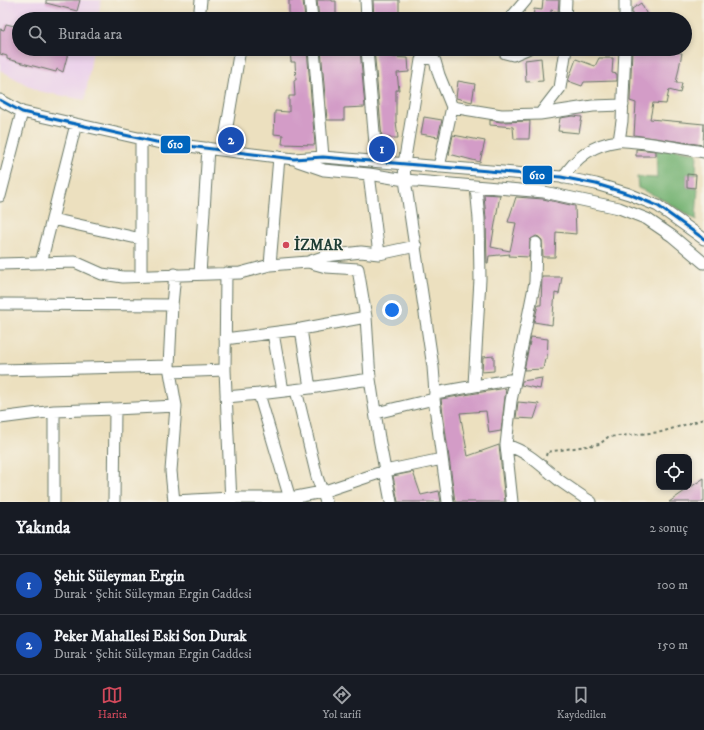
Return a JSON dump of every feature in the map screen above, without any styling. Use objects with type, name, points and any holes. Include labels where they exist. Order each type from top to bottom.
[{"type":"street","points":[[200,12],[201,0]]},
{"type":"street","points":[[310,0],[311,12]]},
{"type":"street","points":[[366,0],[367,12]]},
{"type":"street","points":[[516,12],[526,0]]},
{"type":"street","points":[[565,12],[566,0]]},
{"type":"street","points":[[625,0],[625,12]]},
{"type":"street","points":[[223,150],[239,56]]},
{"type":"street","points":[[315,56],[323,157]]},
{"type":"street","points":[[369,56],[375,144],[373,161]]},
{"type":"street","points":[[540,114],[560,88],[565,56]]},
{"type":"street","points":[[619,141],[623,105],[625,56]]},
{"type":"street","points":[[440,167],[452,107],[435,61],[428,57],[421,60],[404,164],[405,180],[433,367],[434,396],[448,502]]},
{"type":"street","points":[[0,100],[22,112],[156,142],[294,159],[323,157],[373,161],[563,178],[596,184],[629,194],[658,206],[704,239]]},
{"type":"street","points":[[452,107],[501,115],[540,114],[593,106],[623,105]]},
{"type":"street","points":[[0,196],[2,176],[22,112]]},
{"type":"street","points":[[41,263],[76,124]]},
{"type":"street","points":[[141,138],[142,276]]},
{"type":"street","points":[[563,178],[569,168],[581,156],[599,146],[619,141],[650,143],[704,152]]},
{"type":"street","points":[[200,274],[208,148]]},
{"type":"street","points":[[270,264],[279,157]]},
{"type":"street","points":[[294,159],[324,170],[370,174],[405,180],[544,192],[619,208],[647,219],[672,236],[704,263]]},
{"type":"street","points":[[370,174],[379,254]]},
{"type":"street","points":[[474,386],[480,279],[479,219],[476,187]]},
{"type":"street","points":[[52,219],[141,239]]},
{"type":"street","points":[[512,502],[506,445],[510,401],[535,282],[536,244]]},
{"type":"street","points":[[0,264],[75,262],[102,274],[123,277],[240,273],[270,264],[308,262],[326,256],[361,252],[379,254],[416,246]]},
{"type":"street","points":[[308,262],[326,267],[358,269],[366,317],[370,379],[391,502]]},
{"type":"street","points":[[226,273],[225,370],[231,500]]},
{"type":"street","points":[[176,274],[172,305],[170,369],[176,406],[171,472],[174,502],[291,500],[324,497],[385,471],[442,459]]},
{"type":"street","points":[[0,304],[172,305]]},
{"type":"street","points":[[225,338],[301,329],[366,317]]},
{"type":"street","points":[[301,329],[310,388]]},
{"type":"street","points":[[273,332],[283,391]]},
{"type":"street","points":[[0,370],[225,370]]},
{"type":"street","points":[[226,397],[296,390],[370,379]]},
{"type":"street","points":[[376,412],[474,386],[515,379]]},
{"type":"street","points":[[296,390],[316,477],[324,497]]},
{"type":"street","points":[[258,394],[291,500]]},
{"type":"street","points":[[0,418],[54,411],[176,406]]},
{"type":"street","points":[[114,502],[115,409]]},
{"type":"street","points":[[54,411],[54,502]]},
{"type":"street","points":[[506,445],[520,450],[591,502]]},
{"type":"path","points":[[543,466],[547,452],[600,444],[608,437],[661,432],[704,419]]},
{"type":"shaded area","points":[[0,0],[101,0],[99,12],[12,12],[12,56],[92,56],[85,100],[38,91],[0,70]]},
{"type":"green space","points":[[656,146],[697,153],[696,175],[687,174],[687,187],[698,188],[696,220],[660,198],[638,188],[637,177],[657,178]]},
{"type":"building","points":[[46,0],[80,0],[77,11],[46,3]]},
{"type":"building","points":[[289,0],[303,0],[304,12],[289,12]]},
{"type":"building","points":[[317,0],[336,1],[336,12],[318,12]]},
{"type":"building","points":[[373,0],[399,0],[399,12],[374,12]]},
{"type":"building","points":[[543,0],[559,0],[558,12],[551,10],[551,12],[534,12],[534,9],[542,10]]},
{"type":"building","points":[[641,3],[646,12],[632,12],[632,9]]},
{"type":"building","points":[[6,24],[12,25],[12,56],[67,56],[63,72],[57,69],[56,72],[7,59],[7,56],[0,54],[0,29],[4,30]]},
{"type":"building","points":[[291,56],[308,56],[315,145],[282,144],[283,135],[274,134],[275,111],[289,112],[289,96],[295,96],[295,62],[291,62]]},
{"type":"building","points":[[322,56],[361,56],[365,107],[344,108],[344,120],[327,120]]},
{"type":"building","points":[[375,56],[408,58],[409,72],[397,73],[399,90],[396,90],[396,121],[398,138],[382,138]]},
{"type":"building","points":[[632,56],[681,56],[676,83],[682,83],[680,93],[669,90],[666,104],[653,103],[650,119],[704,124],[703,145],[634,135],[636,103],[630,101]]},
{"type":"building","points":[[541,58],[543,81],[526,82],[525,60]]},
{"type":"building","points":[[599,58],[613,58],[612,73],[617,74],[617,81],[584,82],[582,86],[568,81],[576,59],[595,66]]},
{"type":"building","points":[[458,81],[475,84],[472,102],[456,98]]},
{"type":"building","points":[[573,116],[582,117],[579,133],[558,131],[560,118]]},
{"type":"building","points":[[424,117],[442,120],[438,137],[421,134]]},
{"type":"building","points":[[490,120],[501,122],[530,121],[529,139],[514,139],[513,127],[490,125]]},
{"type":"building","points":[[453,135],[485,141],[480,162],[449,154]]},
{"type":"building","points":[[636,149],[656,151],[656,156],[636,156]]},
{"type":"building","points":[[687,174],[696,175],[695,188],[687,187]]},
{"type":"building","points":[[484,194],[500,195],[491,247],[510,251],[516,223],[508,222],[516,197],[543,199],[575,206],[576,234],[556,232],[555,257],[543,257],[542,240],[536,236],[530,240],[529,257],[509,256],[510,254],[489,256],[487,263]]},
{"type":"building","points":[[542,277],[562,277],[559,294],[555,293],[552,325],[534,322],[538,305],[541,305]]},
{"type":"building","points":[[531,337],[548,339],[547,359],[545,359],[543,369],[524,370]]},
{"type":"building","points":[[494,356],[494,371],[482,372],[483,357]]},
{"type":"building","points":[[542,378],[540,389],[521,385],[522,381]]},
{"type":"building","points":[[506,388],[501,431],[489,433],[486,411],[460,413],[468,456],[499,445],[505,502],[455,502],[441,399]]},
{"type":"building","points":[[518,402],[539,404],[534,419],[516,418]]},
{"type":"building","points":[[413,472],[421,495],[439,491],[441,502],[398,502],[393,476]]},
{"type":"building","points":[[704,478],[704,502],[669,502],[686,490],[692,490],[692,486]]},
{"type":"transit line","name":"610","points":[[0,100],[22,112],[156,142],[294,159],[323,157],[561,177],[596,184],[629,194],[658,206],[704,239]]},
{"type":"place","name":"Peker Mahallesi Eski Son Durak","points":[[231,140]]},
{"type":"place","name":"Şehit Süleyman Ergin","points":[[382,149]]},
{"type":"place","name":"İZMAR","points":[[286,245]]}]
